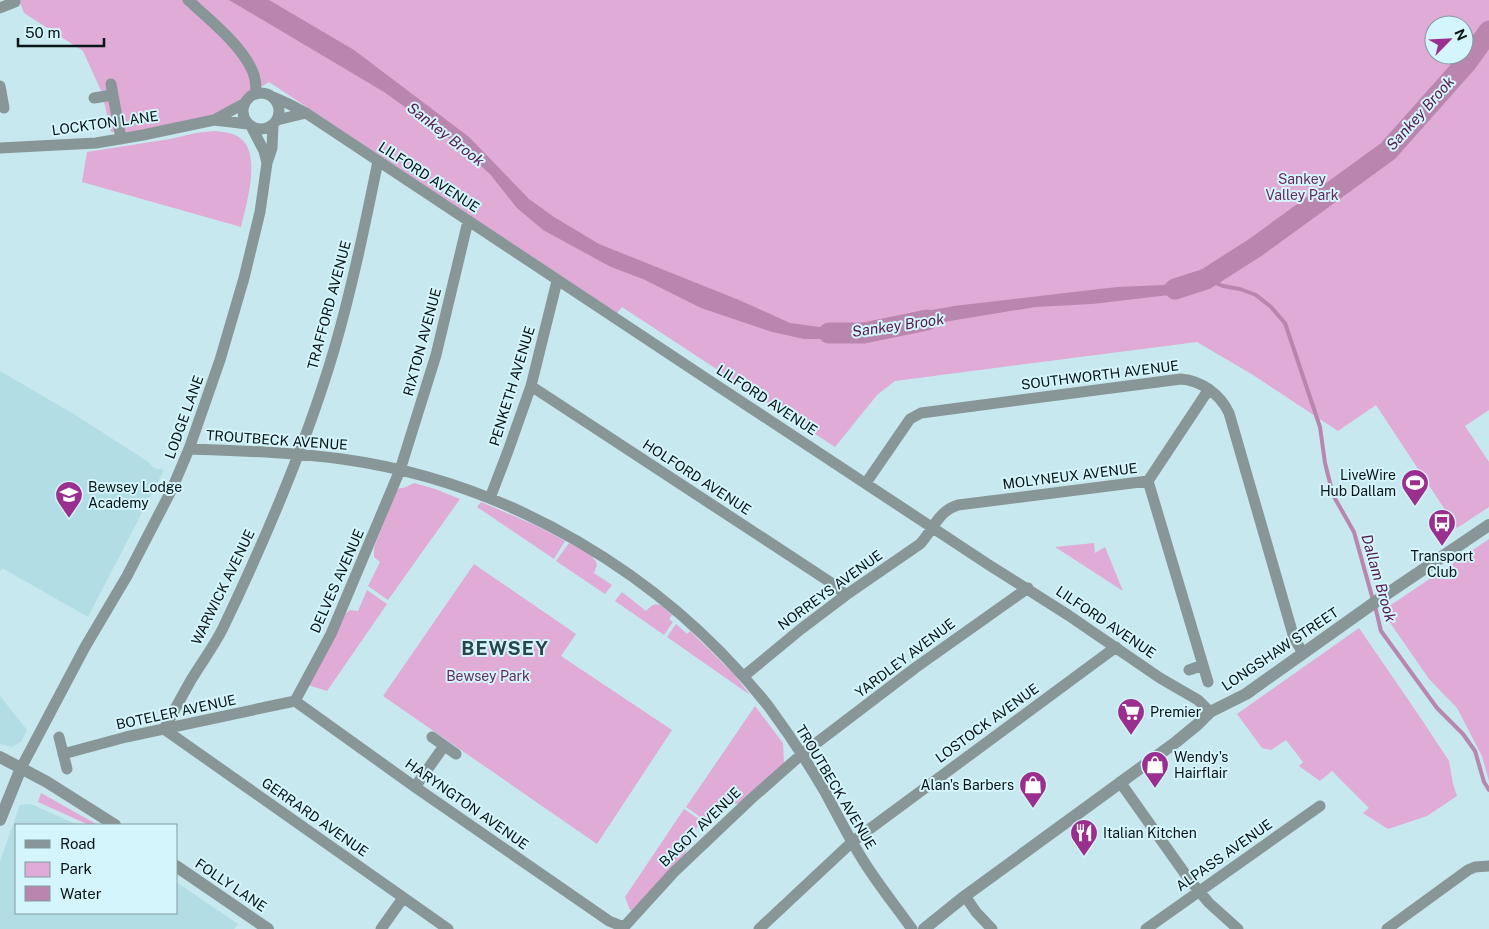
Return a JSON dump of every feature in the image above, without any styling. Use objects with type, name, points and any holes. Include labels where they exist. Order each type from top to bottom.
[{"type":"street","points":[[188,0],[216,26],[245,58],[253,71],[256,82],[256,94]]},
{"type":"street","points":[[0,8],[16,5]]},
{"type":"street","points":[[94,98],[112,90],[121,139]]},
{"type":"street","points":[[275,122],[278,116],[278,106],[273,97],[262,93],[256,94],[245,103],[243,114],[249,125],[258,129],[264,129],[275,122],[306,113]]},
{"type":"street","name":"LILFORD AVENUE","points":[[273,97],[306,113],[557,281],[989,565],[1028,588],[1160,678],[1198,700],[1210,712]]},
{"type":"street","name":"LOCKTON LANE","points":[[0,148],[96,143],[121,139],[214,120],[245,103]]},
{"type":"street","name":"LOCKTON LANE","points":[[214,120],[249,125]]},
{"type":"street","name":"LODGE LANE","points":[[21,768],[85,647],[127,576],[172,489],[189,449],[213,383],[237,304],[260,212],[275,122]]},
{"type":"street","name":"LODGE LANE","points":[[249,125],[258,138],[267,163]]},
{"type":"street","name":"TRAFFORD AVENUE","points":[[298,454],[334,350],[362,240],[378,161]]},
{"type":"street","name":"RIXTON AVENUE","points":[[400,470],[436,355],[468,221]]},
{"type":"street","name":"PENKETH AVENUE","points":[[490,498],[531,386],[557,281]]},
{"type":"street","name":"SOUTHWORTH AVENUE","points":[[866,483],[910,419],[921,413],[1181,379],[1195,382],[1208,389],[1222,401],[1229,413],[1294,638],[1303,653]]},
{"type":"street","name":"HOLFORD AVENUE","points":[[531,386],[833,584],[846,595]]},
{"type":"street","points":[[1148,481],[1208,389]]},
{"type":"street","name":"TROUTBECK AVENUE","points":[[189,449],[298,454],[344,459],[400,470],[490,498],[531,517],[595,551],[627,572],[665,601],[704,635],[744,676],[802,754],[852,842],[912,929]]},
{"type":"street","name":"WARWICK AVENUE","points":[[164,729],[189,683],[222,630],[257,555],[298,454]]},
{"type":"street","name":"DELVES AVENUE","points":[[295,701],[332,634],[400,470]]},
{"type":"street","name":"MOLYNEUX AVENUE","points":[[933,527],[944,512],[958,504],[1148,481],[1208,682]]},
{"type":"street","name":"LONGSHAW STREET","points":[[924,929],[964,896],[1198,724],[1210,712],[1246,694],[1362,611],[1489,525]]},
{"type":"street","name":"NORREYS AVENUE","points":[[744,676],[846,595],[920,544],[933,527]]},
{"type":"street","name":"YARDLEY AVENUE","points":[[802,754],[915,668],[1028,588]]},
{"type":"street","name":"LOSTOCK AVENUE","points":[[759,929],[852,842],[1116,647]]},
{"type":"street","points":[[1189,670],[1203,665]]},
{"type":"street","name":"BOTELER AVENUE","points":[[63,754],[126,737],[295,701]]},
{"type":"street","name":"HARYNGTON AVENUE","points":[[295,701],[415,787],[609,921],[625,928]]},
{"type":"street","name":"GERRARD AVENUE","points":[[164,729],[448,929]]},
{"type":"street","points":[[59,737],[67,769]]},
{"type":"street","points":[[432,737],[456,754]]},
{"type":"street","points":[[415,787],[444,746]]},
{"type":"street","name":"BAGOT AVENUE","points":[[625,928],[674,872],[751,798],[802,754]]},
{"type":"street","points":[[0,758],[87,806],[114,824]]},
{"type":"street","points":[[0,820],[21,768]]},
{"type":"street","points":[[1120,782],[1188,878],[1209,902],[1238,929]]},
{"type":"street","name":"ALPASS AVENUE","points":[[1146,929],[1320,806]]},
{"type":"street","points":[[1387,929],[1468,870],[1475,867],[1489,866]]},
{"type":"street","name":"FOLLY LANE","points":[[178,867],[268,929]]},
{"type":"street","points":[[964,896],[992,929]]},
{"type":"street","points":[[382,929],[403,898]]},
{"type":"shaded area","name":"Bewsey Lodge Academy","points":[[0,371],[77,416],[147,461],[154,468],[164,470],[88,617],[2,568],[0,571]]},
{"type":"shaded area","points":[[0,696],[27,730],[21,742],[12,747],[0,744]]},
{"type":"shaded area","points":[[31,804],[76,824],[15,824],[15,914],[178,914],[178,883],[238,924],[234,929],[0,929],[0,861],[20,805]]},
{"type":"green space","name":"Sankey Valley Park","points":[[19,0],[1489,0],[1489,410],[1465,426],[1489,462],[1489,507],[1457,528],[1376,405],[1338,431],[1253,375],[1197,342],[895,381],[877,395],[835,447],[622,307],[617,313],[269,82],[214,115],[133,133],[111,132],[102,93],[83,51],[24,13]]},
{"type":"green space","points":[[214,131],[240,138],[247,145],[250,155],[251,180],[241,227],[82,182],[87,152]]},
{"type":"green space","points":[[414,483],[460,499],[388,600],[368,586],[380,562],[374,557],[374,548],[397,489]]},
{"type":"green space","points":[[481,502],[537,526],[565,541],[554,559],[477,507]]},
{"type":"green space","points":[[1489,539],[1489,781],[1482,756],[1457,708],[1429,679],[1382,611]]},
{"type":"green space","points":[[569,543],[586,551],[593,557],[597,565],[594,573],[612,585],[605,594],[556,561]]},
{"type":"green space","points":[[1094,543],[1095,553],[1105,547],[1123,591],[1055,547]]},
{"type":"green space","name":"Bewsey Park","points":[[474,564],[576,634],[561,656],[672,730],[597,844],[383,696]]},
{"type":"green space","points":[[367,590],[387,604],[327,691],[308,685],[345,614],[350,610],[358,611]]},
{"type":"green space","points":[[622,592],[646,611],[657,604],[672,615],[669,619],[673,622],[664,635],[615,601]]},
{"type":"green space","points":[[676,624],[687,634],[690,631],[733,673],[750,695],[667,637]]},
{"type":"green space","points":[[1359,628],[1449,761],[1457,796],[1427,816],[1388,829],[1363,813],[1369,808],[1332,771],[1320,781],[1299,766],[1303,762],[1286,740],[1271,750],[1262,748],[1237,714]]},
{"type":"green space","points":[[755,706],[783,743],[784,764],[738,804],[730,803],[726,800],[705,820],[686,807]]},
{"type":"green space","points":[[41,793],[96,824],[87,824],[38,802]]},
{"type":"green space","points":[[684,809],[703,822],[685,838],[688,845],[686,853],[630,910],[625,897]]},
{"type":"water","name":"Sankey Brook","points":[[229,0],[269,0],[354,50],[469,137],[529,199],[554,217],[599,244],[739,300],[790,323],[820,327],[850,325],[954,306],[1117,287],[1163,285],[1200,271],[1204,287],[1186,293],[1092,304],[1035,307],[938,323],[895,326],[826,339],[804,339],[772,332],[701,308],[643,279],[611,267],[543,230],[517,208],[490,174],[450,139],[384,92]]},
{"type":"waterway","name":"Sankey Brook","points":[[1175,289],[1206,279],[1256,247],[1388,151],[1467,62],[1489,31]]},
{"type":"waterway","name":"Dallam Brook","points":[[1206,279],[1256,295],[1271,307],[1285,323],[1320,427],[1325,463],[1333,495],[1354,532],[1373,600]]},
{"type":"waterway","name":"Sankey Brook","points":[[829,333],[864,333],[927,320]]},
{"type":"waterway","name":"Dallam Brook","points":[[1375,606],[1381,631],[1437,708],[1463,734],[1475,751],[1484,782],[1489,790]]},
{"type":"place","name":"LiveWire Hub Dallam","points":[[1415,507]]},
{"type":"place","name":"Bewsey Lodge Academy","points":[[69,519]]},
{"type":"place","name":"Transport Club","points":[[1442,547]]},
{"type":"place","name":"Premier","points":[[1131,736]]},
{"type":"place","name":"Wendy's Hairflair","points":[[1155,789]]},
{"type":"place","name":"Alan's Barbers","points":[[1033,809]]},
{"type":"place","name":"Italian Kitchen","points":[[1084,857]]},
{"type":"district","name":"BEWSEY","points":[[505,648]]}]
